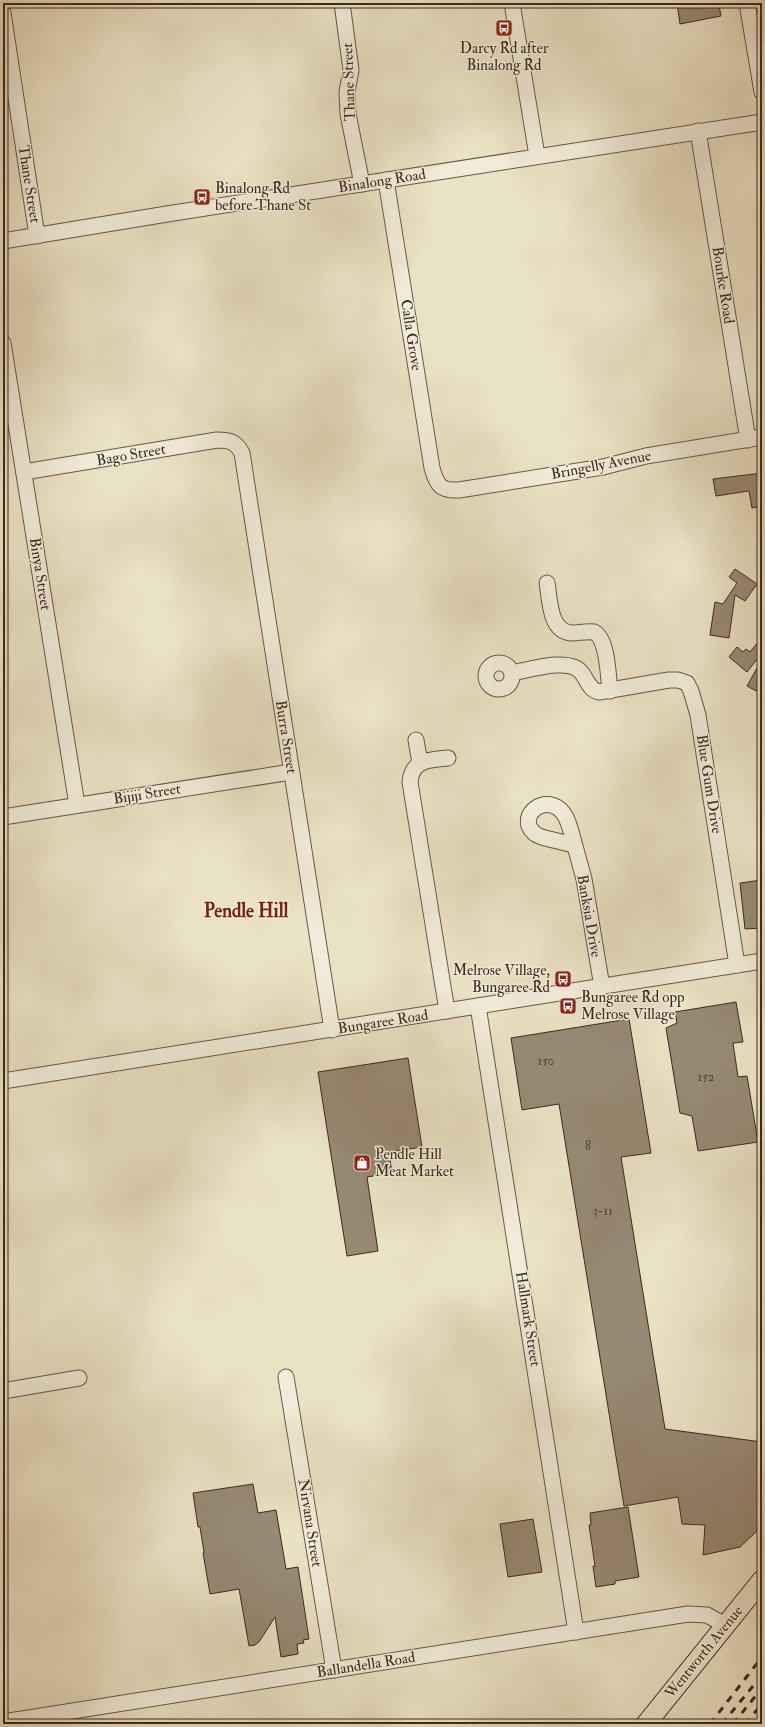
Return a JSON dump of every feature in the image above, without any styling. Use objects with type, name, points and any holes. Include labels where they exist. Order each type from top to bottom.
[{"type":"main road","name":"Wentworth Avenue","points":[[646,1724],[762,1580]]},
{"type":"street","name":"Thane Street","points":[[342,3],[351,70],[347,92],[348,114],[362,184]]},
{"type":"street","points":[[512,3],[537,156]]},
{"type":"street","points":[[747,3],[762,92]]},
{"type":"street","name":"Thane Street","points":[[3,13],[37,236]]},
{"type":"street","name":"Binalong Road","points":[[3,241],[537,156],[762,122]]},
{"type":"street","name":"Bourke Road","points":[[698,131],[755,438]]},
{"type":"street","name":"Calla Grove","points":[[386,180],[432,468],[440,487]]},
{"type":"street","name":"Binya Street","points":[[3,343],[77,805]]},
{"type":"street","name":"Bringelly Avenue","points":[[440,487],[459,490],[603,467],[646,456],[755,438]]},
{"type":"street","name":"Bago Street","points":[[24,472],[217,440],[229,441],[237,445]]},
{"type":"street","name":"Burra Street","points":[[237,445],[242,453],[332,1030]]},
{"type":"street","points":[[547,583],[553,618],[556,625],[568,632],[594,632],[601,638],[604,645],[610,691]]},
{"type":"street","name":"Blue Gum Drive","points":[[512,673],[564,665],[578,670],[595,691],[610,691],[678,680],[683,681],[689,686],[698,714],[737,965]]},
{"type":"street","points":[[416,740],[420,763]]},
{"type":"street","points":[[447,1011],[410,782],[411,773],[420,763],[448,758]]},
{"type":"street","name":"Bijiji Street","points":[[3,817],[291,772]]},
{"type":"street","name":"Banksia Drive","points":[[575,846],[584,879],[602,986]]},
{"type":"street","name":"Bungaree Road","points":[[3,1081],[762,961]]},
{"type":"street","name":"Hallmark Street","points":[[478,1006],[491,1079],[576,1632]]},
{"type":"street","name":"Nirvana Street","points":[[286,1377],[334,1670]]},
{"type":"street","points":[[3,1391],[79,1378]]},
{"type":"street","name":"Ballandella Road","points":[[3,1722],[695,1613],[714,1617],[726,1625]]},
{"type":"building","points":[[677,3],[709,3],[709,6],[719,5],[721,16],[680,24]]},
{"type":"building","points":[[762,473],[762,506],[752,508],[749,491],[716,496],[713,479]]},
{"type":"building","points":[[735,569],[757,584],[745,601],[735,595],[729,638],[710,635],[715,602],[723,604],[737,583],[729,577]]},
{"type":"building","points":[[762,637],[762,653],[747,672],[729,657],[737,647],[743,652],[746,649],[750,652]]},
{"type":"building","points":[[762,659],[762,694],[747,686]]},
{"type":"building","points":[[762,880],[762,928],[745,929],[740,883]]},
{"type":"building","points":[[736,1002],[743,1042],[733,1043],[738,1077],[747,1076],[758,1142],[698,1151],[692,1116],[680,1113],[666,1028],[677,1023],[675,1012]]},
{"type":"building","points":[[629,1019],[651,1153],[621,1157],[665,1429],[762,1442],[762,1484],[757,1531],[740,1547],[703,1555],[705,1525],[682,1524],[678,1497],[624,1506],[559,1104],[522,1110],[511,1038]]},
{"type":"building","name":"Pendle Hill Meat Market","points":[[408,1058],[422,1147],[389,1152],[392,1173],[367,1177],[378,1251],[347,1256],[318,1072]]},
{"type":"building","points":[[253,1484],[258,1513],[276,1510],[286,1569],[298,1567],[309,1639],[303,1640],[304,1643],[297,1644],[298,1654],[281,1657],[275,1617],[259,1642],[255,1645],[249,1646],[239,1589],[210,1594],[200,1527],[198,1527],[193,1493]]},
{"type":"building","points":[[628,1507],[639,1577],[615,1581],[615,1584],[596,1587],[593,1566],[595,1566],[589,1525],[591,1525],[590,1513]]},
{"type":"building","points":[[533,1519],[542,1572],[508,1577],[500,1524]]},
{"type":"railway","points":[[710,1724],[762,1657]]},
{"type":"railway","points":[[722,1724],[762,1675]]},
{"type":"railway","points":[[733,1724],[762,1688]]},
{"type":"railway","points":[[745,1724],[762,1704]]},
{"type":"place","name":"Darcy Rd after Binalong Rd","points":[[504,28]]},
{"type":"place","name":"Binalong Rd before Thane St","points":[[202,197]]},
{"type":"place","name":"Melrose Village, Bungaree Rd","points":[[563,979]]},
{"type":"place","name":"Bungaree Rd opp Melrose Village","points":[[568,1006]]},
{"type":"place","name":"Pendle Hill Meat Market","points":[[362,1163]]},
{"type":"district","name":"Pendle Hill","points":[[246,911]]}]
